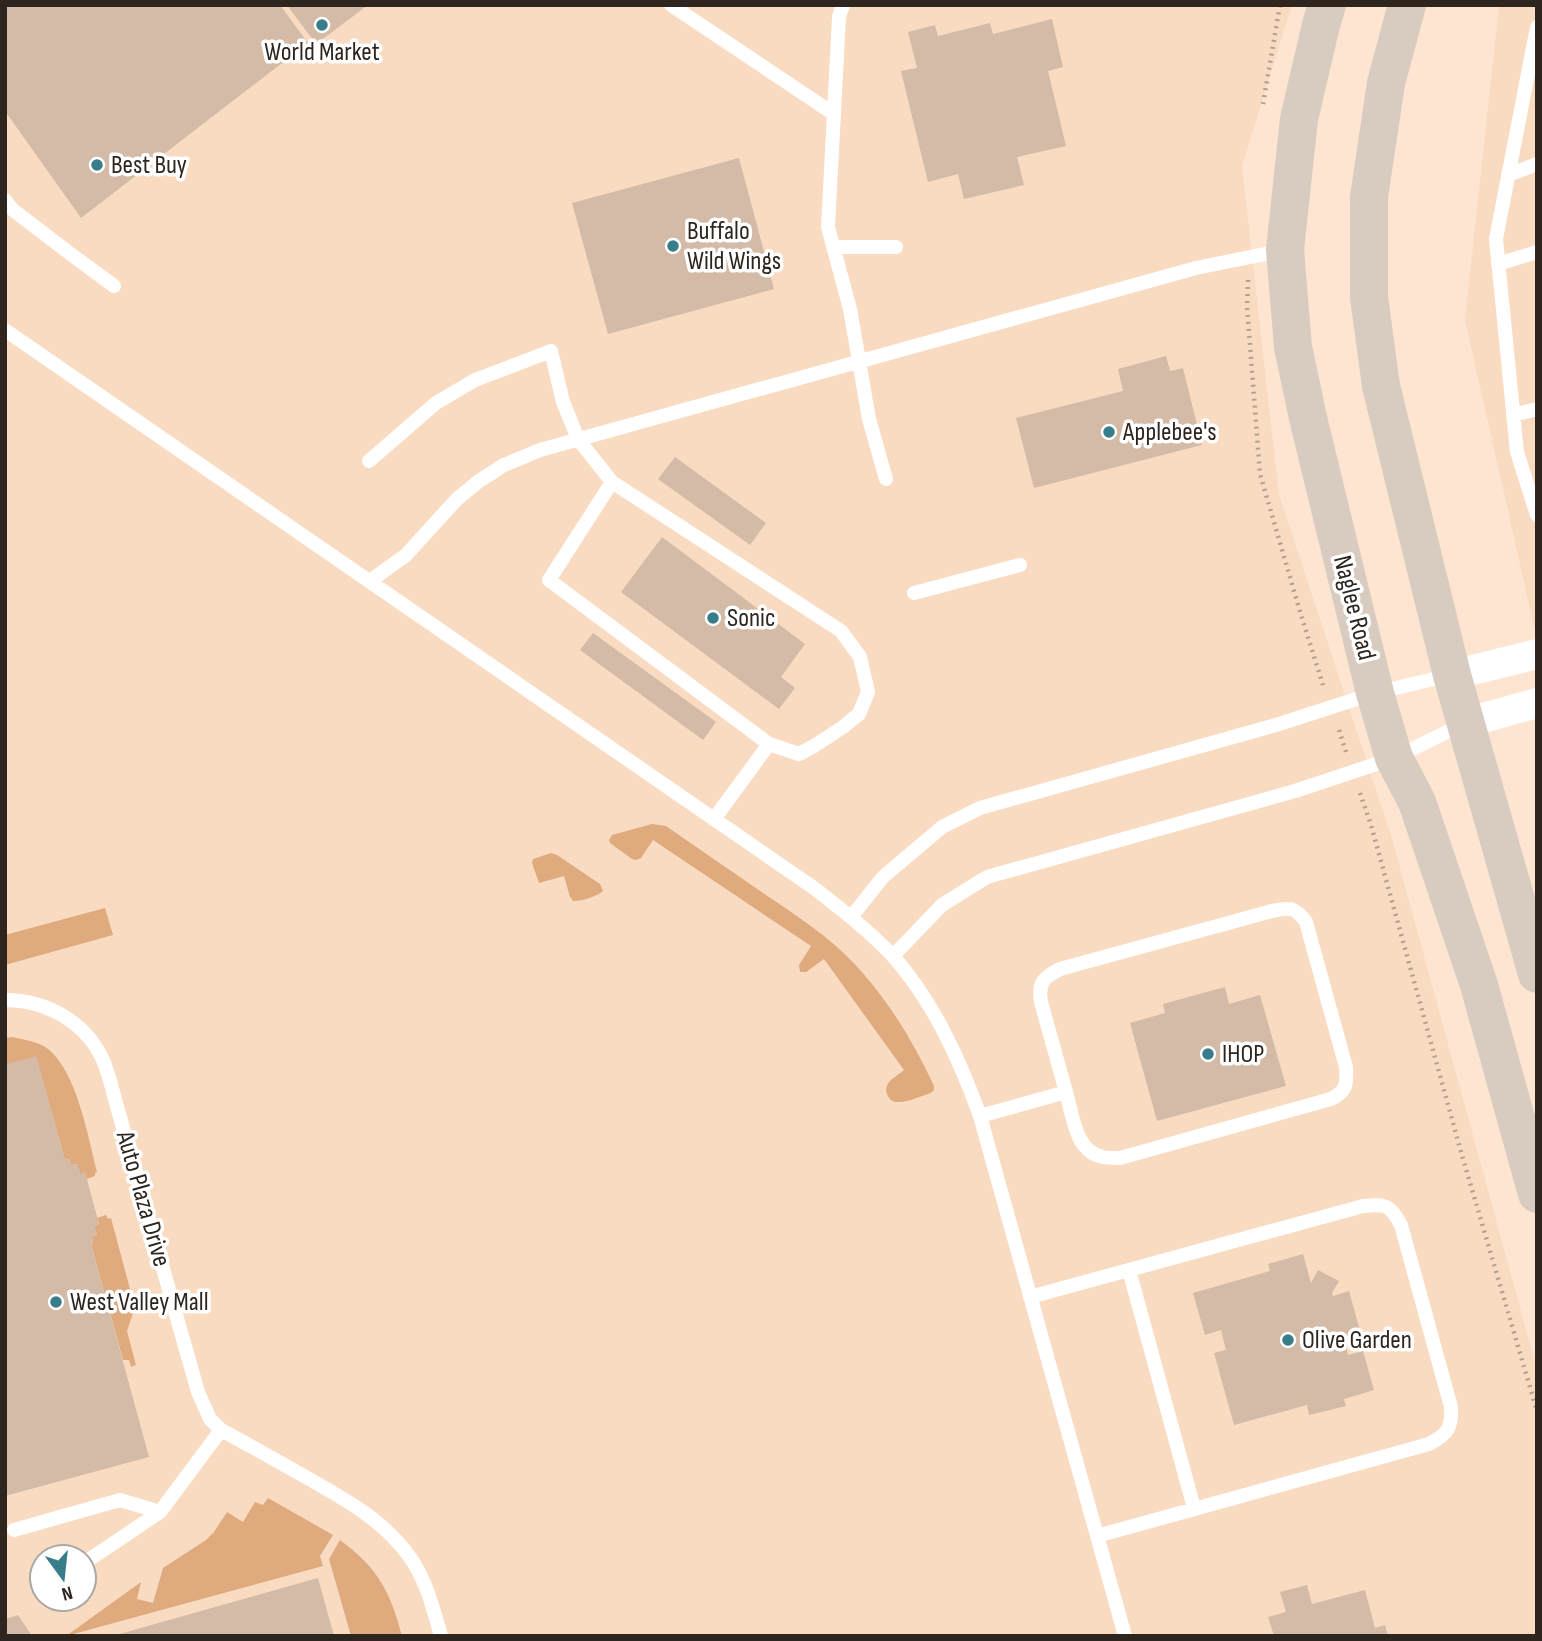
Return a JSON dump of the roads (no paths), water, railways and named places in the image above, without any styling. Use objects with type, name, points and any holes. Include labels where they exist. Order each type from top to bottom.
[{"type":"main road","name":"Naglee Road","points":[[1327,5],[1299,119],[1285,250],[1293,347],[1375,692],[1394,758],[1417,803],[1479,985],[1537,1194]]},
{"type":"main road","points":[[1407,5],[1386,83],[1369,197],[1369,297],[1381,386],[1452,675],[1537,974]]},
{"type":"street","points":[[1452,675],[1537,654]]},
{"type":"street","points":[[1465,723],[1537,703]]},
{"type":"lane","points":[[671,5],[834,114]]},
{"type":"lane","points":[[843,5],[839,17],[828,227],[849,309],[869,419],[886,479]]},
{"type":"lane","points":[[1537,27],[1531,79],[1496,239],[1517,452],[1537,515]]},
{"type":"lane","points":[[1508,175],[1537,164]]},
{"type":"lane","points":[[5,200],[13,210],[114,285]]},
{"type":"lane","points":[[833,247],[896,247]]},
{"type":"lane","points":[[370,581],[406,555],[457,499],[479,481],[504,465],[540,450],[1196,268],[1285,250]]},
{"type":"lane","points":[[1498,264],[1537,252]]},
{"type":"lane","points":[[5,330],[715,819],[852,916],[893,956],[927,1002],[955,1051],[980,1115],[1125,1636]]},
{"type":"lane","points":[[369,461],[436,403],[475,380],[551,351],[563,402],[578,439],[612,482],[841,631],[860,657],[868,692],[859,714],[814,747],[799,754],[769,744],[549,580],[612,482]]},
{"type":"lane","points":[[1513,415],[1537,409]]},
{"type":"lane","points":[[914,593],[1020,565]]},
{"type":"lane","points":[[852,916],[883,877],[942,827],[980,808],[1276,725],[1375,692],[1452,675]]},
{"type":"lane","points":[[893,956],[942,905],[987,877],[1295,791],[1394,758],[1465,723]]},
{"type":"lane","points":[[715,819],[769,744]]},
{"type":"lane","points":[[1287,908],[1298,912],[1306,922],[1346,1067],[1347,1082],[1341,1094],[1331,1100],[1120,1158],[1103,1157],[1089,1152],[1080,1142],[1066,1092],[1041,1002],[1040,990],[1045,977],[1060,969],[1272,911],[1287,908]]},
{"type":"lane","name":"Auto Plaza Drive","points":[[5,1000],[20,1000],[43,1006],[67,1018],[89,1038],[103,1060],[198,1392],[210,1419],[221,1430],[351,1503],[390,1533],[410,1556],[424,1581],[441,1636]]},
{"type":"lane","points":[[980,1115],[1066,1092]]},
{"type":"lane","points":[[1030,1297],[1363,1206],[1381,1205],[1394,1212],[1401,1225],[1451,1407],[1452,1423],[1443,1437],[1429,1444],[1097,1536]]},
{"type":"lane","points":[[1129,1270],[1194,1508]]},
{"type":"lane","points":[[98,1554],[160,1512],[221,1430]]},
{"type":"lane","points":[[14,1530],[120,1500],[160,1512]]},
{"type":"place","name":"World Market","points":[[322,25]]},
{"type":"place","name":"Best Buy","points":[[97,165]]},
{"type":"place","name":"Buffalo Wild Wings","points":[[673,246]]},
{"type":"place","name":"Applebee's","points":[[1109,432]]},
{"type":"place","name":"Sonic","points":[[713,618]]},
{"type":"place","name":"IHOP","points":[[1208,1054]]},
{"type":"place","name":"West Valley Mall","points":[[56,1302]]},
{"type":"place","name":"Olive Garden","points":[[1288,1340]]}]
